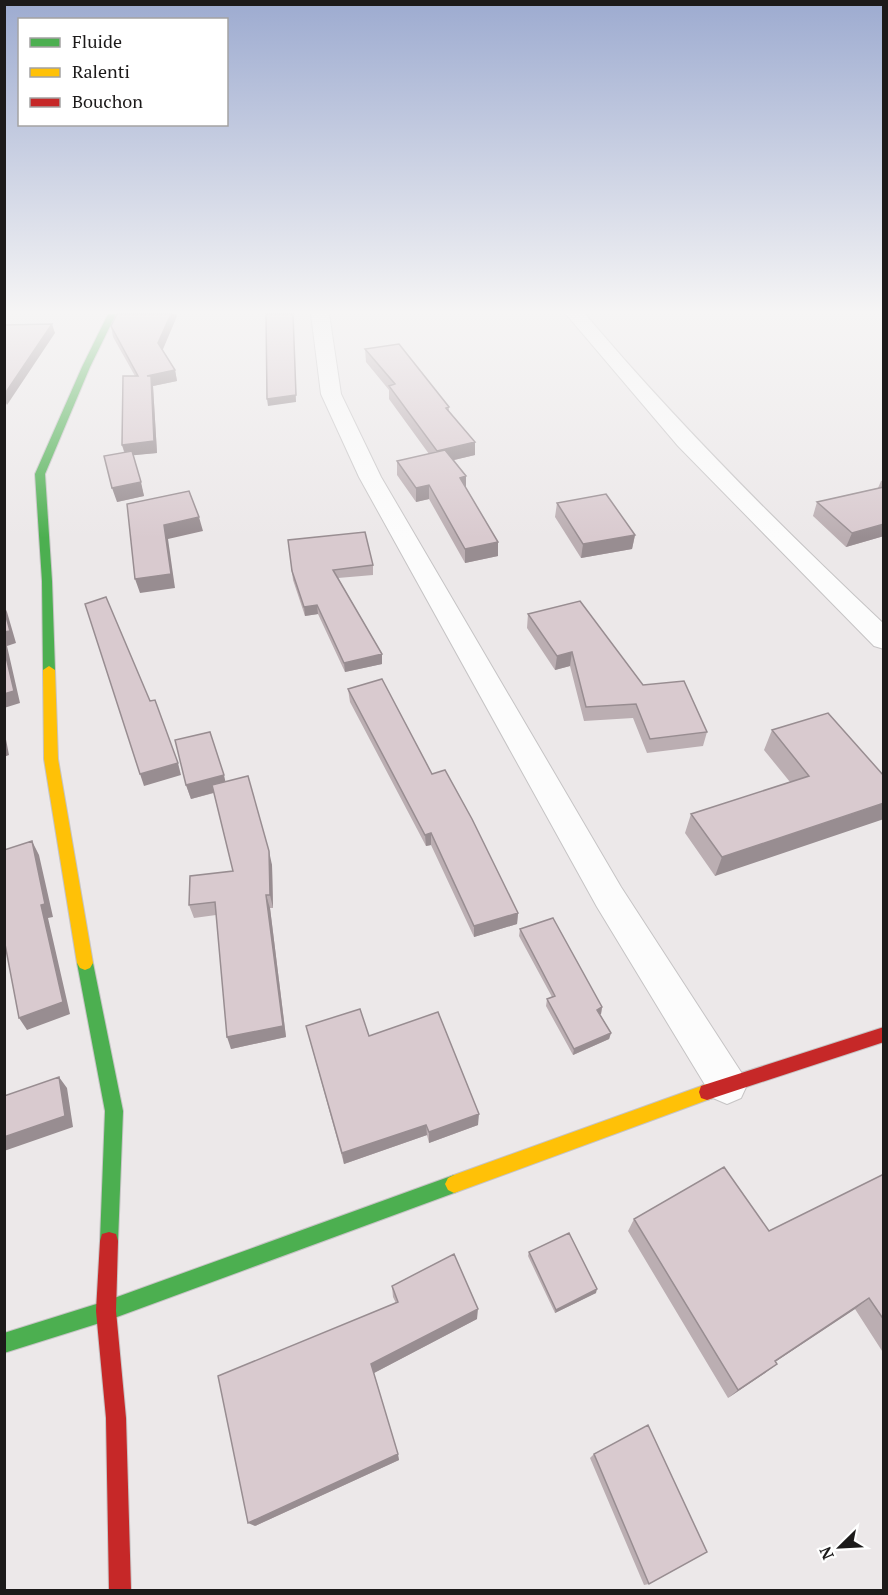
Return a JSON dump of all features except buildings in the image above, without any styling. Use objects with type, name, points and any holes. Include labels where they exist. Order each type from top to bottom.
[{"type":"street","points":[[77,388],[40,474],[47,581],[51,759],[85,962],[114,1111],[106,1311],[116,1418],[120,1590]]},
{"type":"street","points":[[330,388],[369,477],[609,897],[727,1085]]},
{"type":"street","points":[[635,388],[794,553],[884,640]]},
{"type":"street","points":[[4,1343],[106,1311],[727,1085],[884,1034]]},
{"type":"traffic: fast","points":[[49,670],[47,581],[40,474],[77,388]]},
{"type":"traffic: fast","points":[[85,963],[114,1111],[109,1241]]},
{"type":"traffic: fast","points":[[4,1343],[106,1311],[454,1184]]},
{"type":"traffic: slow","points":[[49,670],[51,759],[85,963]]},
{"type":"traffic: slow","points":[[454,1184],[707,1092]]},
{"type":"traffic: jam","points":[[707,1092],[884,1034]]},
{"type":"traffic: jam","points":[[109,1241],[106,1311],[116,1418],[120,1590]]}]
